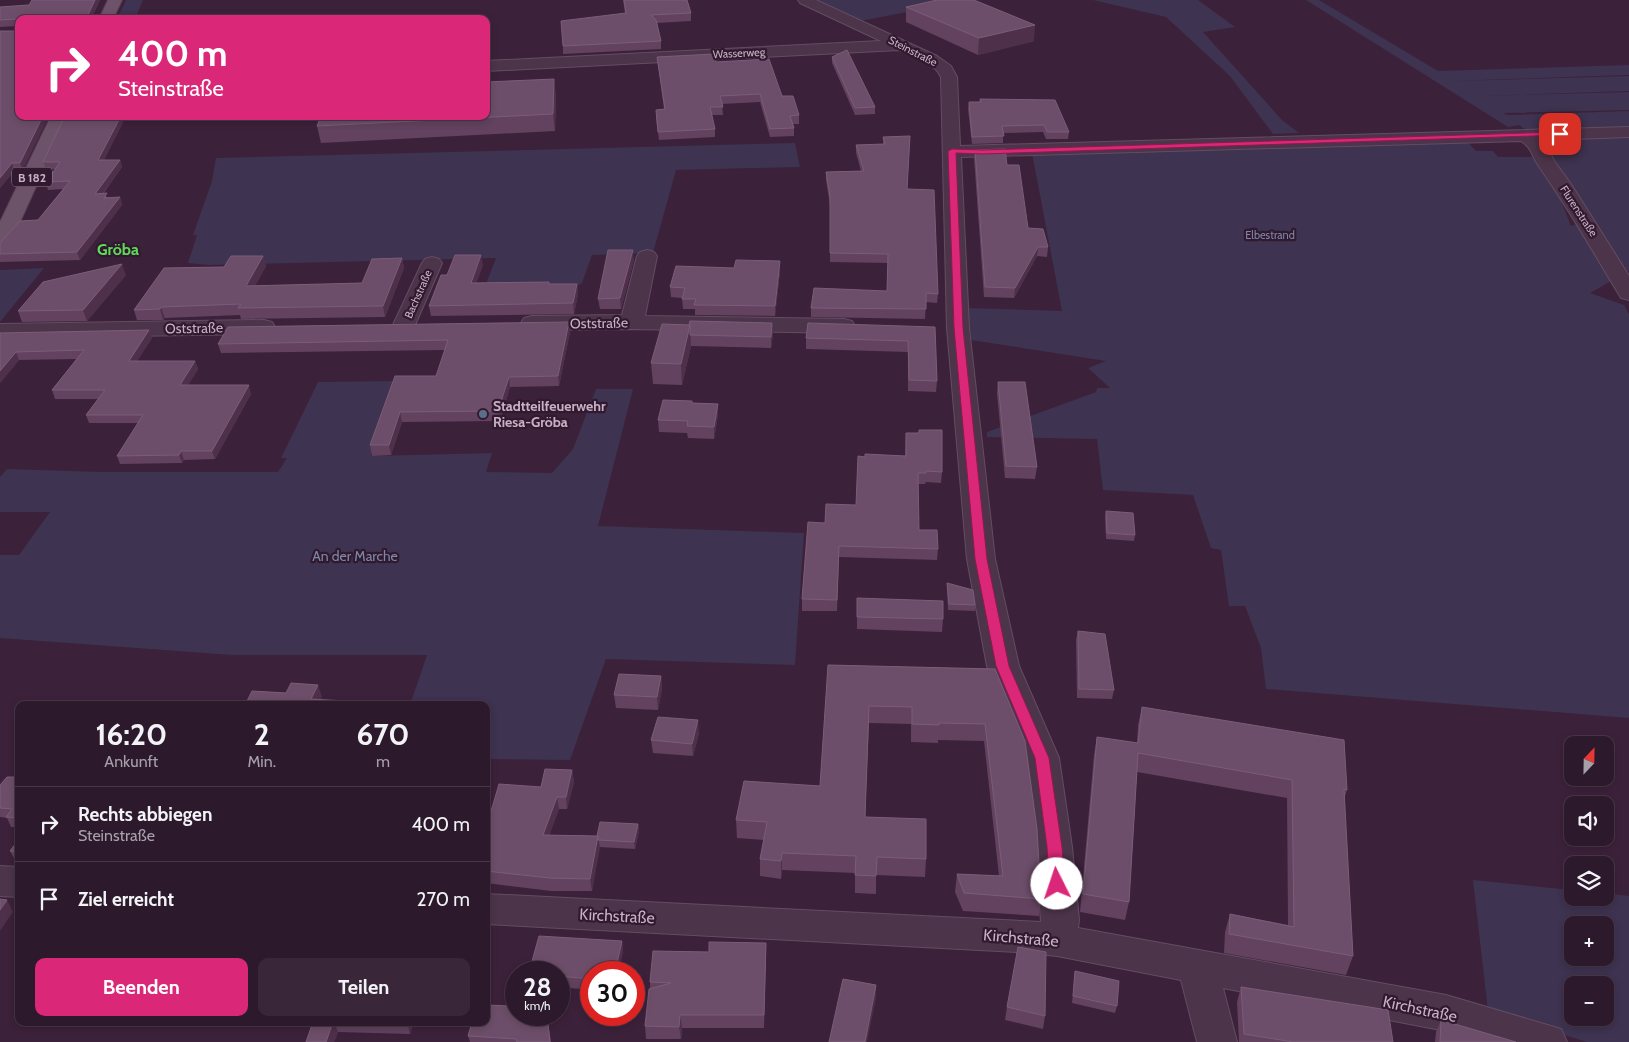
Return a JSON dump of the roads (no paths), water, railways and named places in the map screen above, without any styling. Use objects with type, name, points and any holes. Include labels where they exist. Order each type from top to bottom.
[{"type":"main road","points":[[108,15],[114,0]]},
{"type":"main road","name":"B 182","points":[[0,237],[10,222],[58,120]]},
{"type":"street","name":"Steinstraße","points":[[805,0],[903,45],[939,64],[949,77],[952,151],[948,328],[981,559],[1003,666],[1042,758],[1054,847],[1060,920],[1057,940]]},
{"type":"street","name":"Wasserweg","points":[[490,66],[903,45]]},
{"type":"street","points":[[952,151],[983,152],[1629,132]]},
{"type":"street","name":"Flurenstraße","points":[[1525,135],[1538,144],[1545,162],[1562,184],[1629,293]]},
{"type":"street","points":[[632,322],[647,256]]},
{"type":"street","name":"Bachstraße","points":[[404,325],[432,263]]},
{"type":"street","name":"Oststraße","points":[[513,324],[632,322],[869,327]]},
{"type":"street","name":"Oststraße","points":[[0,331],[288,326]]},
{"type":"street","points":[[0,881],[15,882]]},
{"type":"street","name":"Kirchstraße","points":[[490,910],[1017,936],[1057,940],[1198,968],[1446,1013],[1546,1042]]},
{"type":"street","points":[[1198,968],[1217,1042]]},
{"type":"place","name":"Stadtteilfeuerwehr Riesa-Gröba","points":[[483,414]]},
{"type":"district","name":"Gröba","points":[[118,249]]},
{"type":"park label","name":"Elbestrand","points":[[1270,235]]},
{"type":"park label","name":"An der Marche","points":[[355,556]]}]
